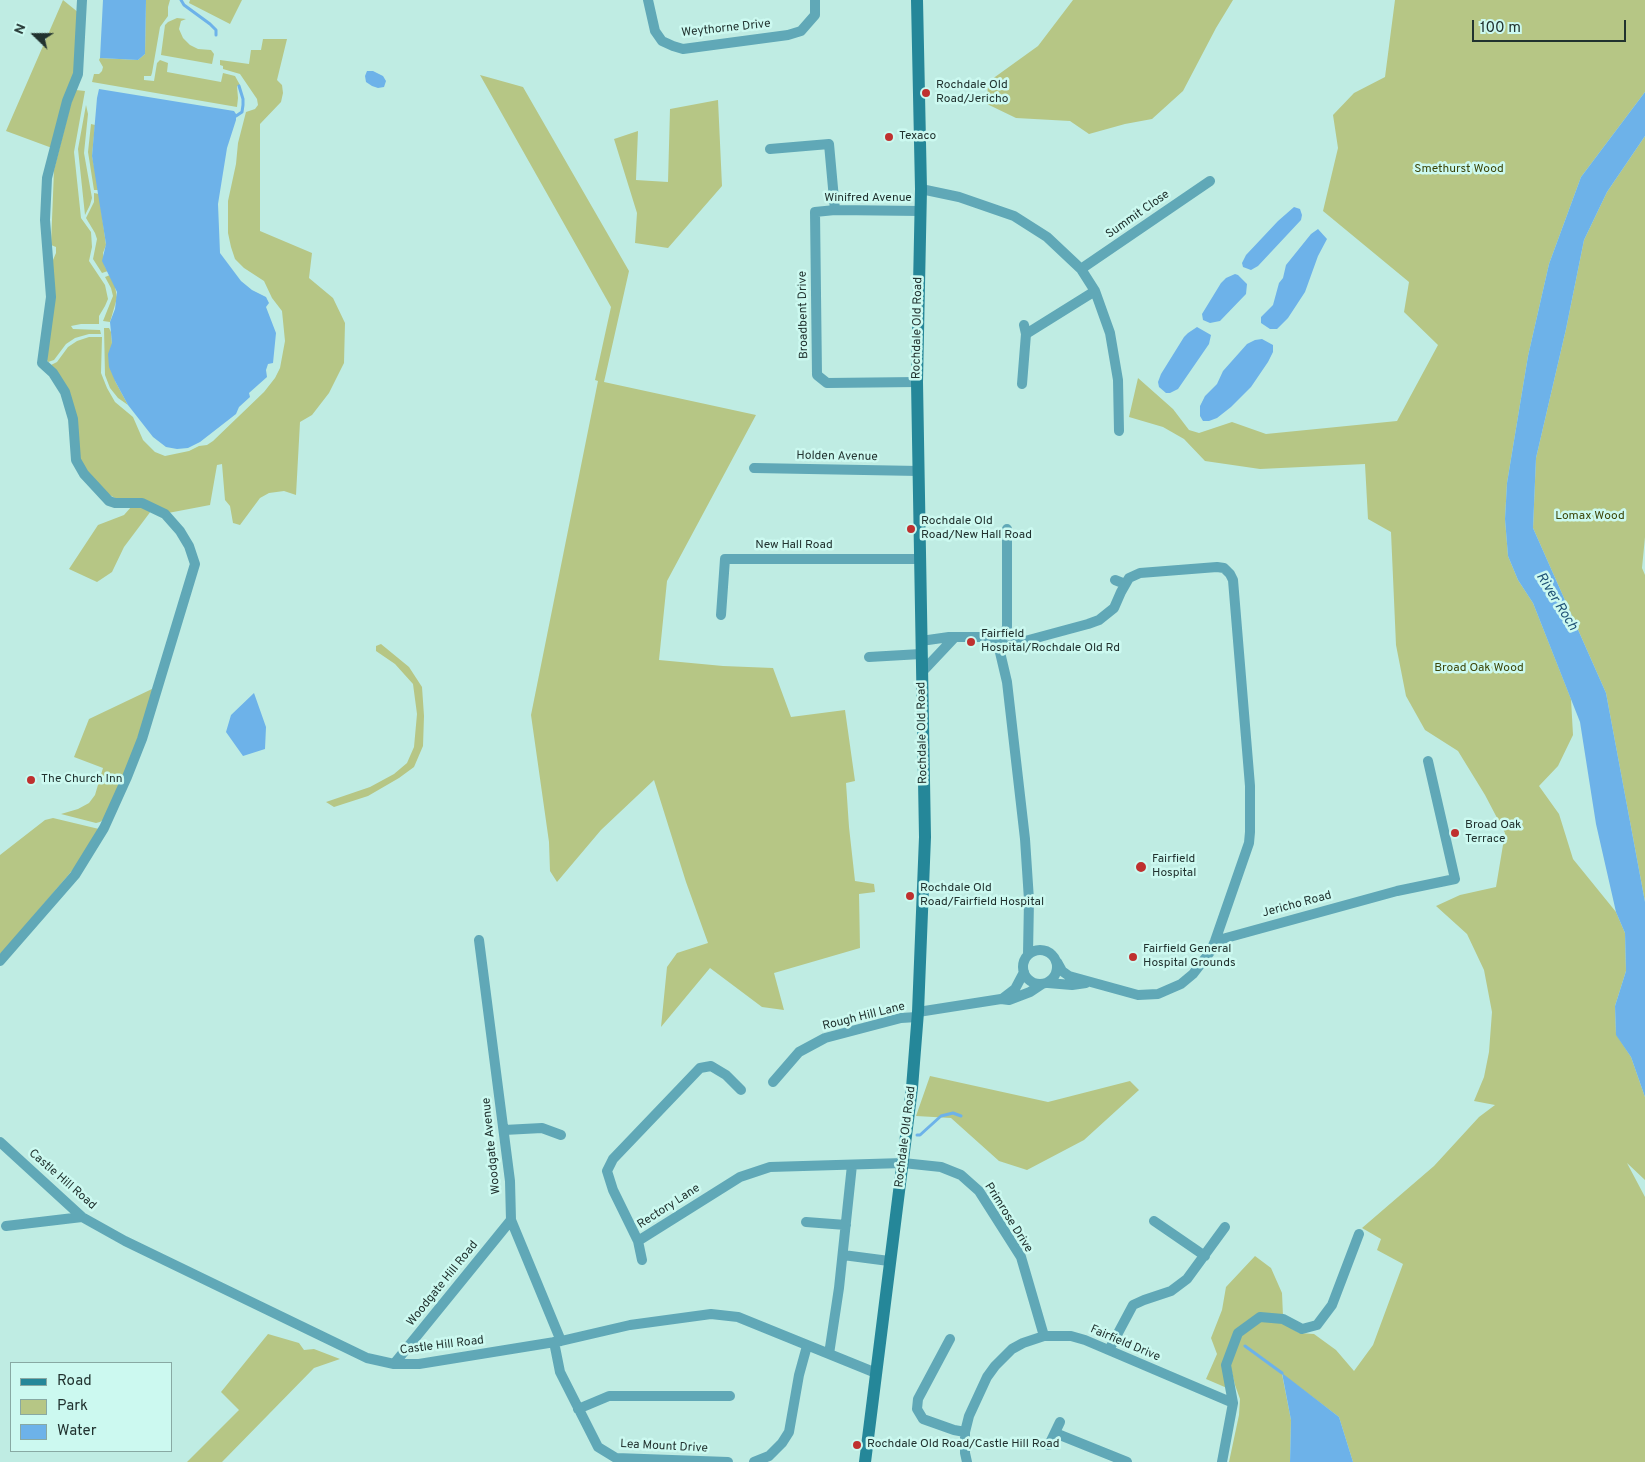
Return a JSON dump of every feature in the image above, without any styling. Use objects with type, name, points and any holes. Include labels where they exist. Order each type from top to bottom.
[{"type":"main road","name":"Rochdale Old Road","points":[[865,1462],[912,1088],[918,1014],[925,837],[917,382],[921,189],[917,0]]},
{"type":"street","points":[[0,961],[76,874],[104,828],[142,739],[195,564],[189,546],[180,531],[165,514],[142,503],[109,501],[84,474],[76,460],[73,419],[65,392],[53,373],[42,363],[51,297],[45,220],[47,178],[67,101],[78,74],[82,0]]},
{"type":"street","name":"Weythorne Drive","points":[[648,0],[655,31],[662,41],[683,49],[801,32],[815,15],[815,0]]},
{"type":"street","points":[[770,149],[829,144],[834,210]]},
{"type":"street","name":"Summit Close","points":[[1081,269],[1210,180]]},
{"type":"street","points":[[921,189],[959,197],[1014,216],[1047,237],[1081,269],[1095,291],[1110,333],[1116,371],[1119,430]]},
{"type":"street","name":"Winifred Avenue","points":[[815,212],[834,210],[921,211]]},
{"type":"street","name":"Broadbent Drive","points":[[815,212],[818,375],[827,382],[917,382]]},
{"type":"street","points":[[1022,384],[1025,329],[1095,291]]},
{"type":"street","name":"Holden Avenue","points":[[754,468],[919,471]]},
{"type":"street","points":[[1007,529],[1007,627],[1000,648],[1007,682],[1025,839],[1029,900],[1028,954]]},
{"type":"street","name":"New Hall Road","points":[[722,615],[725,559],[920,559]]},
{"type":"street","points":[[1000,648],[1099,620],[1114,608],[1120,582],[1140,573],[1224,568],[1233,580],[1250,786],[1249,843],[1215,941],[1193,974],[1169,991],[1144,996],[1069,976],[1062,971],[1054,956],[1044,950],[1034,951],[1028,954],[1024,960],[1024,972],[1015,990],[1001,999]]},
{"type":"street","points":[[921,641],[984,637],[992,640],[1000,648]]},
{"type":"street","points":[[922,672],[954,638]]},
{"type":"street","points":[[869,657],[921,654]]},
{"type":"street","name":"Jericho Road","points":[[1215,941],[1397,891],[1455,879],[1428,761]]},
{"type":"street","name":"Woodgate Avenue","points":[[479,940],[504,1130],[512,1220],[558,1341]]},
{"type":"street","points":[[1045,983],[1056,974],[1057,962]]},
{"type":"street","points":[[1024,972],[1030,981],[1072,985],[1097,984]]},
{"type":"street","name":"Rough Hill Lane","points":[[773,1082],[799,1052],[825,1038],[918,1014],[1001,999],[1018,998],[1045,983]]},
{"type":"street","name":"Rectory Lane","points":[[741,1090],[726,1075],[711,1066],[700,1068],[613,1159],[608,1171],[613,1190],[638,1241],[740,1177],[770,1167],[903,1162]]},
{"type":"street","points":[[504,1130],[542,1128],[561,1135]]},
{"type":"street","name":"Castle Hill Road","points":[[0,1142],[82,1217],[125,1241],[367,1358],[394,1364],[419,1364],[558,1341],[630,1325],[711,1314],[738,1318],[876,1373]]},
{"type":"street","name":"Primrose Drive","points":[[903,1162],[941,1167],[962,1175],[979,1190],[1021,1257],[1044,1336]]},
{"type":"street","points":[[829,1354],[843,1255],[852,1165]]},
{"type":"street","points":[[6,1226],[82,1217]]},
{"type":"street","name":"Woodgate Hill Road","points":[[394,1364],[512,1220]]},
{"type":"street","points":[[1154,1221],[1204,1256]]},
{"type":"street","points":[[806,1222],[821,1228],[846,1225]]},
{"type":"street","points":[[1109,1350],[1133,1305],[1171,1291],[1187,1279],[1225,1227]]},
{"type":"street","points":[[1222,1462],[1233,1404],[1226,1365],[1238,1333],[1260,1317],[1283,1319],[1302,1329],[1317,1326],[1332,1305],[1359,1234]]},
{"type":"street","points":[[638,1241],[642,1260]]},
{"type":"street","points":[[843,1255],[889,1261]]},
{"type":"street","name":"Fairfield Drive","points":[[967,1462],[965,1432],[969,1416],[987,1377],[1012,1349],[1044,1336],[1072,1336],[1233,1404]]},
{"type":"street","points":[[950,1339],[918,1398],[917,1409],[923,1419],[965,1432]]},
{"type":"street","name":"Lea Mount Drive","points":[[558,1341],[560,1372],[598,1447],[616,1458],[728,1462]]},
{"type":"street","points":[[754,1462],[769,1456],[782,1443],[789,1432],[799,1375],[807,1346]]},
{"type":"street","points":[[578,1409],[609,1396],[730,1396]]},
{"type":"street","points":[[1049,1445],[1060,1422]]},
{"type":"street","points":[[1054,1433],[1127,1462]]},
{"type":"green space","points":[[63,0],[79,13],[75,73],[52,148],[6,131]]},
{"type":"green space","points":[[146,0],[170,0],[168,16],[160,27],[152,73],[151,76],[144,76],[144,80],[154,81],[157,63],[160,60],[168,63],[167,72],[221,82],[223,73],[235,76],[240,85],[237,86],[237,107],[92,82],[94,74],[99,74],[102,71],[103,67],[99,60],[100,58],[138,60],[145,54]]},
{"type":"green space","points":[[190,0],[242,0],[230,24],[189,3]]},
{"type":"green space","points":[[1073,0],[1233,0],[1183,91],[1152,119],[1089,134],[1070,121],[1016,118],[987,104],[988,82],[1038,46]]},
{"type":"green space","points":[[1395,0],[1645,0],[1645,92],[1581,177],[1549,264],[1528,356],[1507,483],[1505,519],[1508,556],[1518,580],[1533,603],[1571,699],[1573,735],[1558,766],[1539,786],[1559,814],[1573,859],[1616,912],[1625,933],[1626,971],[1615,1006],[1616,1034],[1631,1057],[1645,1097],[1645,1180],[1627,1163],[1645,1197],[1645,1462],[1353,1462],[1339,1417],[1282,1374],[1291,1420],[1290,1462],[1229,1462],[1239,1415],[1240,1399],[1230,1364],[1240,1335],[1261,1321],[1281,1322],[1299,1333],[1314,1334],[1336,1350],[1354,1371],[1373,1345],[1403,1264],[1377,1250],[1381,1239],[1362,1228],[1434,1166],[1479,1117],[1495,1105],[1474,1101],[1484,1077],[1489,1052],[1492,1012],[1484,970],[1467,934],[1436,906],[1460,895],[1496,887],[1505,833],[1485,795],[1458,751],[1425,730],[1406,696],[1396,645],[1391,532],[1368,519],[1365,464],[1260,469],[1205,461],[1184,439],[1163,427],[1129,417],[1138,378],[1173,409],[1189,430],[1199,433],[1232,422],[1266,434],[1397,421],[1438,345],[1404,312],[1409,282],[1323,211],[1338,148],[1333,115],[1354,93],[1385,77]]},
{"type":"green space","points":[[177,18],[186,19],[181,21],[179,29],[183,38],[190,45],[198,49],[211,50],[214,54],[212,64],[161,55],[165,25]]},
{"type":"green space","points":[[263,39],[287,39],[277,80],[282,85],[281,102],[260,124],[260,231],[312,253],[309,278],[333,298],[345,323],[344,363],[329,393],[312,415],[300,422],[296,495],[284,491],[269,493],[260,498],[240,525],[233,523],[230,506],[225,500],[222,464],[217,465],[210,505],[168,513],[115,498],[108,494],[89,474],[79,457],[76,419],[49,366],[57,362],[68,347],[77,341],[89,337],[102,337],[101,373],[107,388],[115,402],[133,417],[143,440],[155,452],[165,456],[189,451],[213,441],[264,392],[275,378],[280,368],[285,341],[282,311],[272,298],[264,281],[244,268],[235,259],[228,233],[228,201],[236,164],[238,143],[246,112],[255,109],[258,105],[257,99],[240,74],[223,69],[223,66],[220,65],[220,60],[249,64],[251,50],[261,50]]},
{"type":"green space","points":[[480,75],[523,87],[629,271],[604,382],[756,415],[667,581],[659,660],[723,666],[773,668],[791,717],[845,710],[855,781],[846,783],[855,881],[874,884],[875,892],[859,894],[860,948],[774,973],[784,1010],[762,1007],[710,968],[661,1027],[667,967],[677,953],[708,943],[686,882],[654,780],[601,830],[557,882],[550,871],[549,842],[531,715],[598,381],[595,380],[611,307]]},
{"type":"green space","points":[[76,90],[85,91],[74,152],[81,218],[91,232],[92,247],[89,261],[105,285],[108,299],[99,316],[99,324],[71,326],[73,329],[100,330],[101,334],[89,334],[75,338],[66,344],[54,360],[48,362],[53,260],[56,253],[56,247],[51,245],[54,170]]},
{"type":"green space","points":[[718,100],[722,186],[668,248],[635,243],[637,213],[614,139],[638,131],[636,180],[668,182],[670,109]]},
{"type":"green space","points":[[86,105],[88,114],[84,153],[92,198],[85,215],[78,149]]},
{"type":"green space","points":[[91,124],[95,125],[92,156],[99,190],[94,190],[88,152]]},
{"type":"green space","name":"Lomax Wood","points":[[1645,136],[1645,537],[1642,568],[1645,575],[1645,902],[1606,693],[1533,528],[1536,458],[1566,329],[1584,240],[1607,192]]},
{"type":"green space","points":[[94,193],[99,194],[106,245],[103,253],[105,267],[108,271],[102,273],[93,259],[97,239],[86,218],[94,202]]},
{"type":"green space","points":[[110,275],[115,286],[117,298],[110,322],[103,321],[113,296],[105,277]]},
{"type":"green space","points":[[104,328],[109,328],[111,332],[115,381],[128,405],[118,398],[110,388],[105,375]]},
{"type":"green space","points":[[132,506],[151,511],[124,547],[112,572],[97,582],[69,569],[98,525],[124,515]]},
{"type":"green space","points":[[381,644],[409,667],[422,687],[424,716],[423,746],[414,767],[399,778],[368,796],[334,807],[326,802],[370,787],[394,774],[407,763],[414,747],[417,714],[413,684],[395,664],[376,651],[376,646]]},
{"type":"green space","points":[[152,689],[153,694],[128,768],[104,819],[96,823],[61,814],[78,809],[89,803],[95,795],[103,768],[74,757],[89,719]]},
{"type":"green space","points":[[53,818],[99,829],[76,866],[2,953],[0,953],[0,855],[45,820]]},
{"type":"green space","points":[[930,1076],[1048,1102],[1130,1081],[1139,1090],[1084,1140],[1027,1170],[999,1161],[951,1118],[916,1116]]},
{"type":"green space","points":[[1255,1256],[1271,1268],[1282,1293],[1283,1316],[1259,1313],[1236,1332],[1227,1388],[1206,1379],[1217,1354],[1211,1338],[1222,1310],[1226,1287]]},
{"type":"green space","points":[[268,1334],[299,1343],[304,1350],[314,1349],[340,1359],[314,1368],[222,1462],[187,1462],[239,1410],[221,1392]]},
{"type":"water","points":[[103,0],[146,0],[145,54],[138,60],[100,58]]},
{"type":"water","points":[[367,71],[373,71],[383,76],[386,81],[384,87],[378,88],[366,82],[365,76]]},
{"type":"water","points":[[99,89],[234,111],[236,114],[236,120],[227,148],[218,204],[220,253],[241,281],[252,290],[266,297],[269,303],[266,307],[276,333],[273,363],[268,364],[266,370],[267,377],[249,393],[250,397],[239,407],[236,414],[200,442],[188,448],[166,447],[153,437],[128,405],[109,367],[108,354],[112,343],[110,322],[115,309],[117,292],[102,261],[106,244],[92,156]]},
{"type":"water","name":"River Roch","points":[[1645,92],[1645,136],[1607,192],[1584,240],[1566,329],[1536,458],[1533,528],[1606,693],[1645,902],[1645,1097],[1631,1057],[1616,1035],[1615,1006],[1626,971],[1625,933],[1616,912],[1596,824],[1580,722],[1533,603],[1518,580],[1508,556],[1505,519],[1507,483],[1528,356],[1549,264],[1581,177]]},
{"type":"water","points":[[1294,207],[1300,209],[1301,220],[1258,266],[1251,270],[1243,267],[1242,263],[1246,255]]},
{"type":"water","points":[[1318,229],[1327,239],[1318,256],[1305,292],[1288,318],[1277,329],[1270,329],[1261,323],[1261,317],[1273,305],[1286,265],[1311,234]]},
{"type":"water","points":[[1235,274],[1247,284],[1246,294],[1220,321],[1210,323],[1203,320],[1202,314],[1221,283],[1226,278]]},
{"type":"water","points":[[1197,327],[1211,335],[1209,344],[1178,389],[1166,393],[1159,387],[1158,382],[1161,374],[1184,337]]},
{"type":"water","points":[[1262,339],[1273,345],[1273,352],[1251,387],[1217,418],[1203,421],[1200,416],[1200,406],[1205,396],[1217,384],[1223,371],[1247,344]]},
{"type":"water","points":[[254,693],[266,727],[265,749],[243,756],[226,732],[231,715]]},
{"type":"water","points":[[1282,1373],[1339,1417],[1353,1462],[1290,1462],[1291,1420]]},
{"type":"waterway","points":[[181,0],[184,5],[210,24],[216,30],[216,35]]},
{"type":"waterway","points":[[236,116],[242,112],[243,105],[239,86]]},
{"type":"waterway","points":[[917,1135],[920,1135],[941,1116],[953,1113],[961,1116]]},
{"type":"waterway","points":[[1245,1346],[1282,1373]]},
{"type":"place","name":"Rochdale Old Road/Jericho","points":[[926,93]]},
{"type":"place","name":"Texaco","points":[[889,137]]},
{"type":"place","name":"Rochdale Old Road/New Hall Road","points":[[911,529]]},
{"type":"place","name":"Fairfield Hospital/Rochdale Old Rd","points":[[971,642]]},
{"type":"place","name":"The Church Inn","points":[[31,780]]},
{"type":"place","name":"Broad Oak Terrace","points":[[1455,833]]},
{"type":"place","name":"Fairfield Hospital","points":[[1141,867]]},
{"type":"place","name":"Rochdale Old Road/Fairfield Hospital","points":[[910,896]]},
{"type":"place","name":"Fairfield General Hospital Grounds","points":[[1133,957]]},
{"type":"place","name":"Rochdale Old Road/Castle Hill Road","points":[[857,1445]]},
{"type":"park label","name":"Smethurst Wood","points":[[1459,170]]},
{"type":"park label","name":"Broad Oak Wood","points":[[1479,669]]}]
